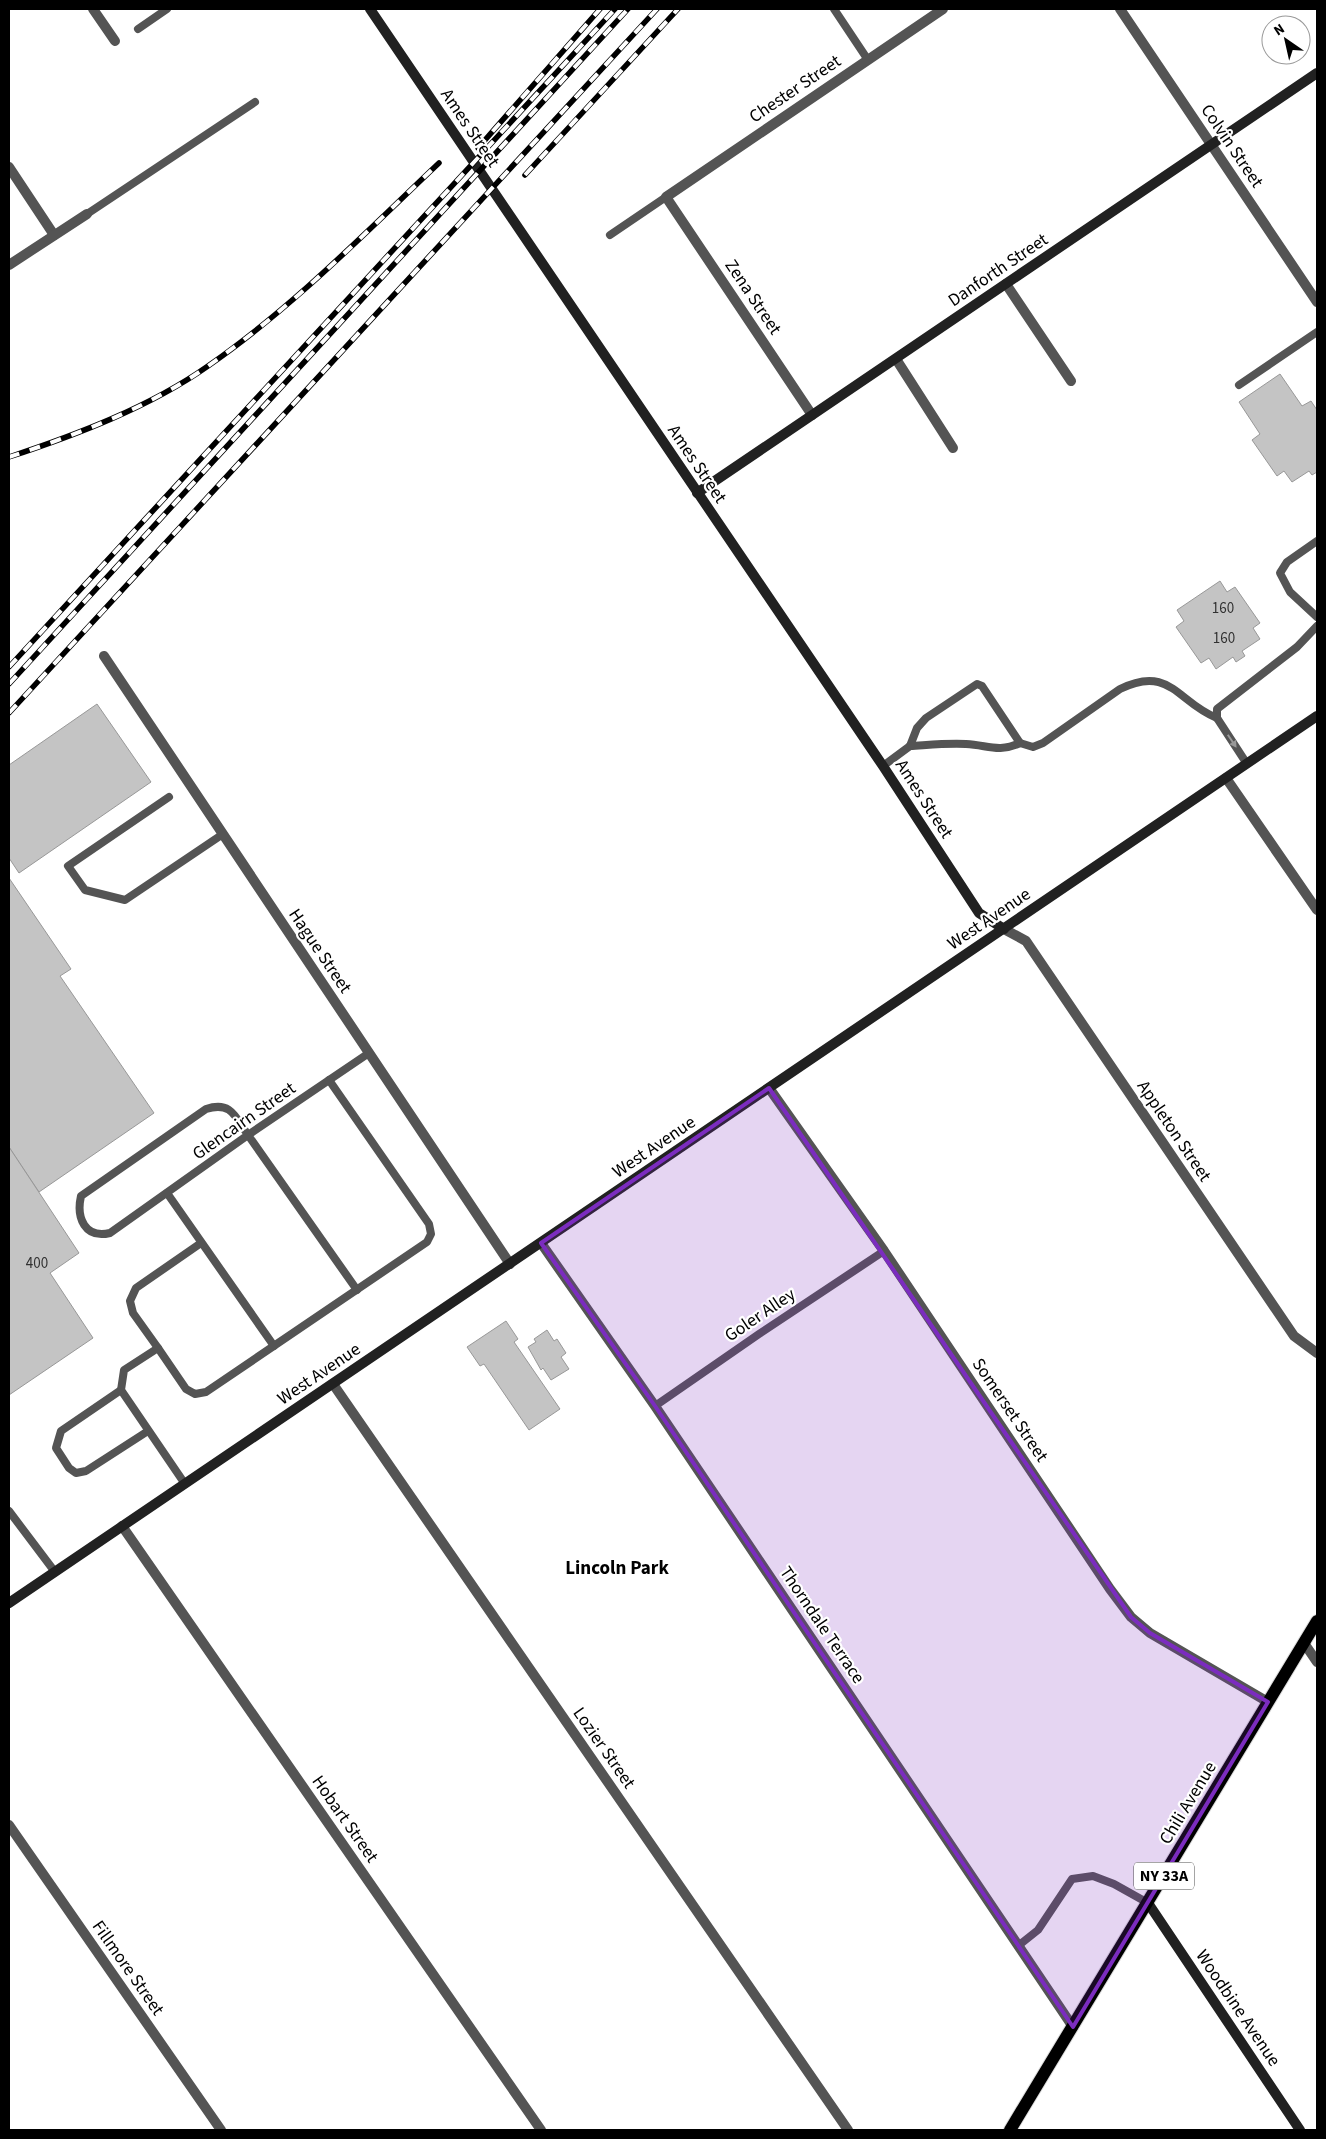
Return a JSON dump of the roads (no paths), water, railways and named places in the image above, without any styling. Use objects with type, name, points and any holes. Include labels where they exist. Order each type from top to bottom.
[{"type":"main road","name":"Chili Avenue","points":[[1010,2130],[1317,1621]]},
{"type":"street","points":[[93,9],[115,41]]},
{"type":"street","name":"Ames Street","points":[[370,9],[883,766],[979,913],[1004,929]]},
{"type":"street","name":"Chester Street","points":[[666,197],[943,9]]},
{"type":"street","name":"Colvin Street","points":[[1120,9],[1317,302]]},
{"type":"street","name":"Danforth Street","points":[[697,494],[1317,73]]},
{"type":"street","points":[[9,167],[54,235]]},
{"type":"street","name":"Zena Street","points":[[666,197],[812,415]]},
{"type":"street","points":[[9,265],[87,214]]},
{"type":"street","points":[[1006,284],[1072,381]]},
{"type":"street","points":[[896,359],[953,448]]},
{"type":"street","name":"Hague Street","points":[[104,656],[510,1264]]},
{"type":"street","name":"West Avenue","points":[[9,1603],[1317,716]]},
{"type":"street","points":[[1226,778],[1317,910]]},
{"type":"street","name":"Appleton Street","points":[[1004,929],[1026,941],[1294,1336],[1317,1353]]},
{"type":"street","name":"Somerset Street","points":[[769,1088],[884,1251],[1104,1580],[1131,1617],[1150,1633],[1268,1702]]},
{"type":"street","name":"Thorndale Terrace","points":[[540,1244],[655,1406],[1073,2027]]},
{"type":"street","name":"Lozier Street","points":[[333,1384],[848,2130]]},
{"type":"street","name":"Hobart Street","points":[[122,1526],[542,2130]]},
{"type":"street","points":[[1304,1643],[1317,1662]]},
{"type":"street","name":"Fillmore Street","points":[[9,1825],[221,2130]]},
{"type":"street","name":"Woodbine Avenue","points":[[1148,1903],[1300,2130]]},
{"type":"lane","points":[[138,28],[167,9]]},
{"type":"lane","points":[[834,9],[868,60]]},
{"type":"lane","points":[[87,214],[255,102]]},
{"type":"lane","points":[[610,235],[666,197]]},
{"type":"lane","points":[[1239,385],[1317,332]]},
{"type":"lane","points":[[1317,541],[1287,562],[1280,573],[1290,592],[1317,617]]},
{"type":"lane","points":[[1247,764],[1217,718],[1216,713],[1219,707],[1256,681],[1297,647],[1317,626]]},
{"type":"lane","points":[[883,766],[910,746],[917,728],[926,718],[977,684],[982,686],[1020,743],[1033,747],[1120,689],[1150,680],[1172,688],[1208,714],[1217,718]]},
{"type":"lane","points":[[910,746],[967,744],[1008,749],[1020,743]]},
{"type":"lane","points":[[169,797],[68,866],[85,890],[125,900],[223,834]]},
{"type":"lane","name":"Glencairn Street","points":[[357,1290],[248,1134],[231,1109],[218,1105],[206,1109],[81,1196],[78,1207],[80,1218],[89,1231],[99,1235],[110,1233],[167,1194],[248,1134],[369,1053]]},
{"type":"lane","points":[[201,1243],[136,1288],[130,1300],[133,1313],[186,1389],[195,1394],[206,1392],[427,1242],[431,1234],[429,1224],[329,1080]]},
{"type":"lane","points":[[167,1194],[274,1346]]},
{"type":"lane","name":"Goler Alley","points":[[655,1406],[884,1251]]},
{"type":"lane","points":[[158,1348],[124,1370],[121,1390],[185,1484]]},
{"type":"lane","points":[[121,1390],[61,1431],[57,1438],[56,1448],[69,1468],[76,1473],[86,1471],[148,1431]]},
{"type":"lane","points":[[9,1512],[55,1572]]},
{"type":"lane","points":[[1018,1946],[1038,1930],[1072,1879],[1092,1876],[1114,1884],[1148,1903]]},
{"type":"railway","points":[[478,148],[600,9]]},
{"type":"railway","points":[[9,667],[615,9]]},
{"type":"railway","points":[[9,684],[628,9]]},
{"type":"railway","points":[[9,713],[657,9]]},
{"type":"railway","points":[[525,175],[678,9]]},
{"type":"railway","points":[[9,457],[112,419],[186,381],[208,366],[299,295],[439,163]]},
{"type":"district","name":"Lincoln Park","points":[[617,1568]]}]
